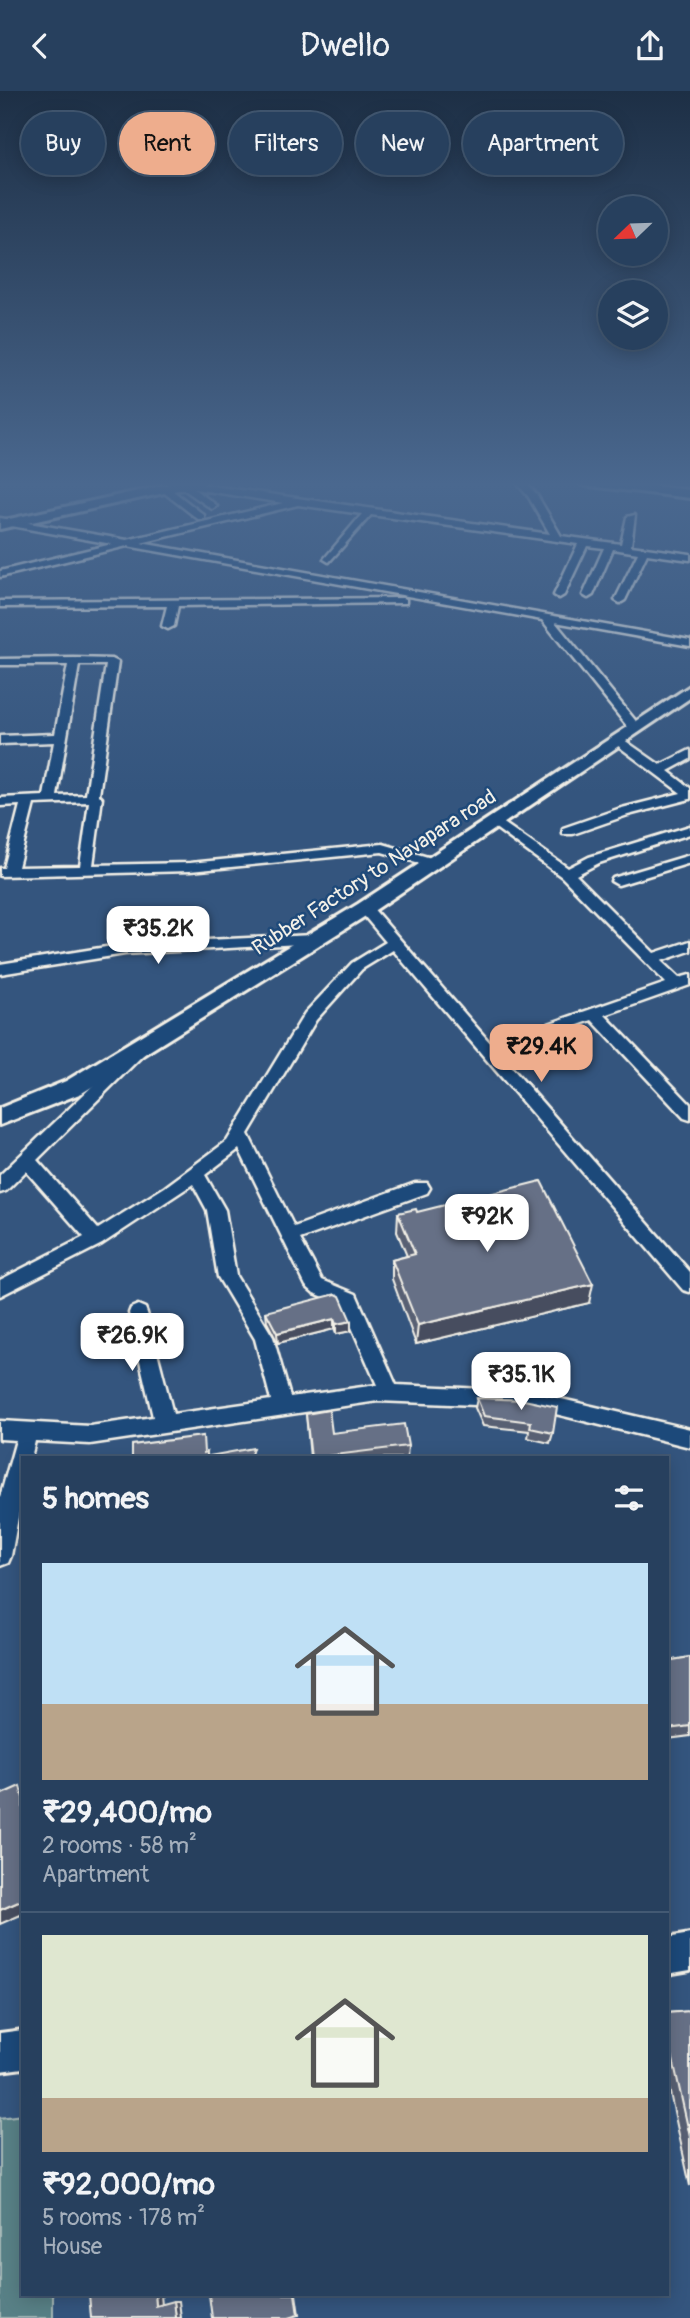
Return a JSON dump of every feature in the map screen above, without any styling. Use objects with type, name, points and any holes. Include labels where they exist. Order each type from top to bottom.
[{"type":"street","points":[[355,585],[690,643]]},
{"type":"street","points":[[559,595],[564,585]]},
{"type":"street","points":[[588,595],[592,585]]},
{"type":"street","points":[[621,600],[628,585]]},
{"type":"street","points":[[357,602],[367,587]]},
{"type":"street","points":[[0,604],[455,601]]},
{"type":"street","points":[[168,626],[173,603]]},
{"type":"street","points":[[545,617],[635,728]]},
{"type":"street","points":[[0,661],[112,662],[92,799]]},
{"type":"street","points":[[50,800],[74,661]]},
{"type":"street","name":"Rubber Factory to Navapara road","points":[[0,1117],[74,1087],[365,908],[690,691]]},
{"type":"street","points":[[0,740],[60,738]]},
{"type":"street","points":[[617,739],[690,794]]},
{"type":"street","points":[[659,771],[690,754]]},
{"type":"street","points":[[676,783],[690,778]]},
{"type":"street","points":[[568,831],[623,812],[690,794]]},
{"type":"street","points":[[0,802],[96,798],[86,870]]},
{"type":"street","points":[[28,801],[5,872],[190,867],[383,848],[433,863]]},
{"type":"street","points":[[495,821],[567,874],[651,959],[686,982]]},
{"type":"street","points":[[567,874],[594,860],[690,830]]},
{"type":"street","points":[[618,881],[690,859]]},
{"type":"street","points":[[365,908],[688,1279]]},
{"type":"street","points":[[0,969],[125,950],[313,940]]},
{"type":"street","points":[[0,1289],[96,1238],[171,1192],[233,1145],[310,1017],[357,966],[395,943]]},
{"type":"street","points":[[651,959],[690,946]]},
{"type":"street","points":[[488,1051],[686,982]]},
{"type":"street","points":[[594,1013],[690,1114]]},
{"type":"street","points":[[0,1187],[151,1039]]},
{"type":"street","points":[[240,1133],[316,1286],[338,1292],[349,1299],[390,1393]]},
{"type":"street","points":[[27,1160],[96,1238]]},
{"type":"street","points":[[196,1174],[216,1210],[226,1277],[264,1338],[283,1407]]},
{"type":"street","points":[[291,1235],[421,1188]]},
{"type":"street","points":[[138,1313],[165,1424]]},
{"type":"street","points":[[0,1430],[90,1435],[390,1393],[527,1399],[690,1438]]},
{"type":"street","points":[[21,1456],[28,1431]]},
{"type":"street","points":[[0,1556],[7,1510],[21,1457]]},
{"type":"street","points":[[669,1956],[690,1952]]},
{"type":"street","points":[[0,2052],[21,2049]]},
{"type":"green space","points":[[21,2115],[21,2296],[53,2296],[53,2318],[0,2318],[0,2118]]},
{"type":"building","points":[[541,1181],[593,1284],[418,1325],[392,1260],[415,1254],[398,1213],[416,1209],[417,1212]]},
{"type":"building","points":[[336,1294],[340,1296],[351,1321],[336,1324],[334,1319],[277,1333],[266,1312]]},
{"type":"building","points":[[477,1398],[524,1400],[557,1407],[553,1433],[530,1428],[531,1422],[484,1416]]},
{"type":"building","points":[[329,1410],[332,1433],[404,1424],[408,1446],[311,1456],[306,1414]]},
{"type":"building","points":[[203,1436],[204,1453],[207,1452],[207,1456],[132,1456],[132,1445]]},
{"type":"building","points":[[253,1448],[251,1456],[209,1456]]},
{"type":"building","points":[[690,1657],[690,1726],[669,1729],[669,1661]]},
{"type":"building","points":[[20,1786],[21,1901],[0,1910],[0,1795]]},
{"type":"building","points":[[690,2011],[690,2137],[669,2041],[669,2013]]},
{"type":"building","points":[[89,2296],[155,2296],[156,2306],[174,2301],[176,2318],[91,2318]]},
{"type":"building","points":[[209,2296],[295,2296],[298,2315],[288,2318],[212,2318]]}]
